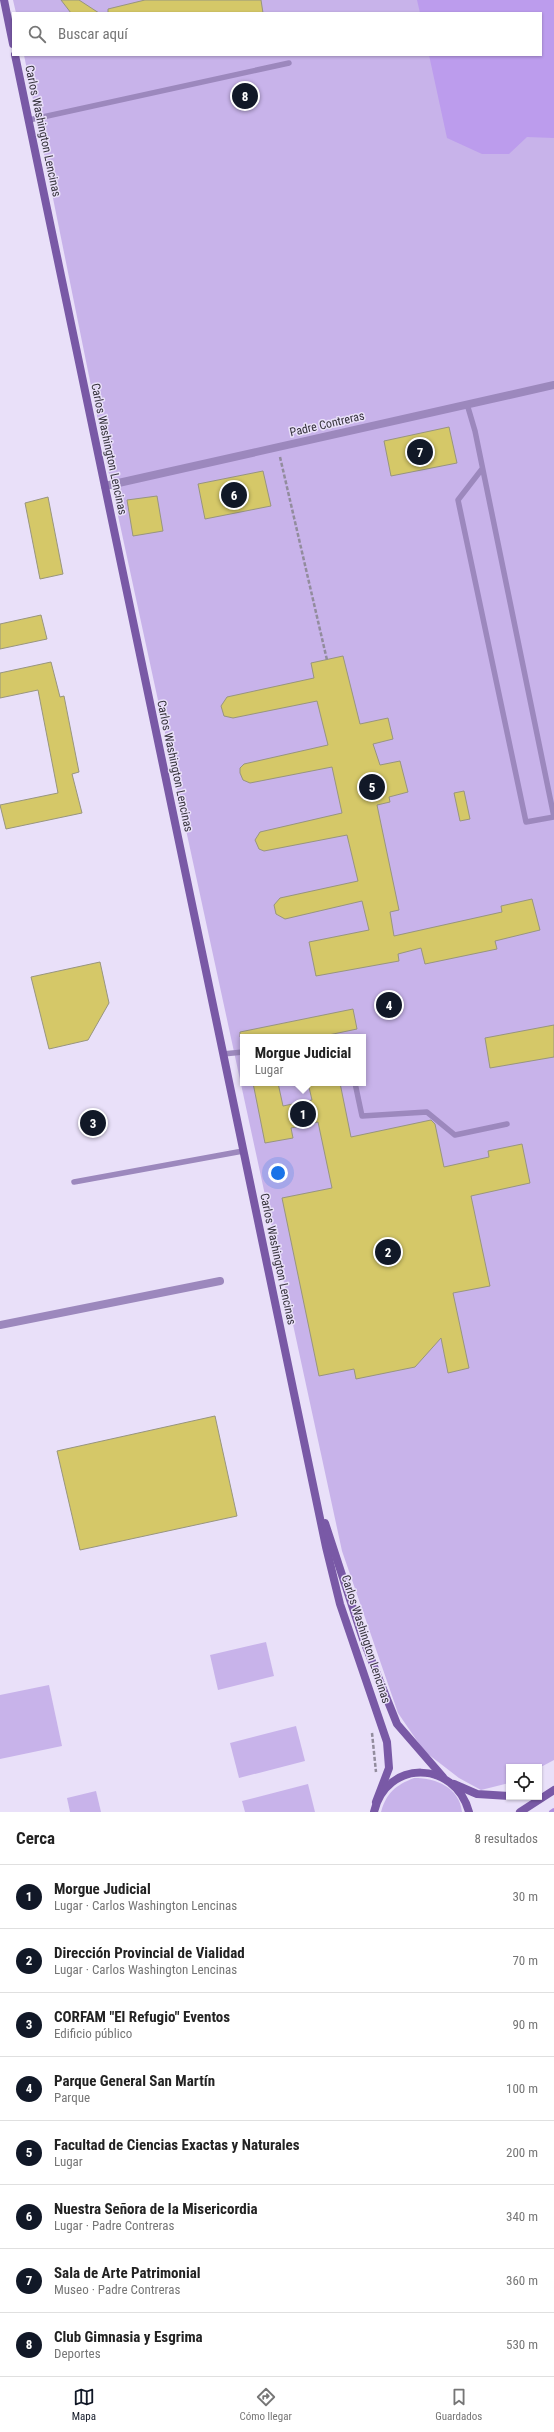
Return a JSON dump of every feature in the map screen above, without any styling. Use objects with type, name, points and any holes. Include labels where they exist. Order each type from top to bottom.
[{"type":"main road","points":[[4,0],[12,39]]},
{"type":"main road","name":"Carlos Washington Lencinas","points":[[15,56],[312,1482],[340,1604],[366,1674],[387,1742],[389,1768],[376,1802]]},
{"type":"main road","name":"Carlos Washington Lencinas","points":[[312,1482],[364,1639],[397,1724],[443,1777]]},
{"type":"main road","points":[[374,1812],[376,1802],[388,1785],[404,1775],[424,1772],[443,1777],[477,1794],[506,1796]]},
{"type":"main road","points":[[453,1783],[465,1798],[469,1812]]},
{"type":"main road","points":[[542,1793],[552,1791]]},
{"type":"main road","points":[[520,1812],[552,1791]]},
{"type":"street","name":"Padre Contreras","points":[[105,486],[554,385]]},
{"type":"street","points":[[0,1325],[220,1281]]},
{"type":"lane","points":[[29,120],[290,63]]},
{"type":"lane","points":[[467,404],[482,469],[554,817],[526,822],[458,500],[482,469]]},
{"type":"lane","points":[[223,1054],[240,1052]]},
{"type":"lane","points":[[356,1086],[362,1116],[427,1112],[455,1135],[507,1124]]},
{"type":"lane","points":[[74,1182],[244,1151]]},
{"type":"path","points":[[278,447],[328,660]]},
{"type":"shaded area","points":[[13,0],[554,0],[554,1760],[542,1766],[542,1764],[506,1764],[506,1784],[481,1790],[459,1778],[424,1751],[398,1713],[342,1551],[241,1086],[366,1086],[366,1034],[240,1034],[240,1079],[106,460],[24,56],[542,56],[542,12],[16,12]]},
{"type":"shaded area","points":[[417,0],[554,0],[554,138],[527,137],[509,154],[482,154],[447,138],[429,56],[542,56],[542,12],[420,12]]},
{"type":"shaded area","points":[[266,1642],[274,1676],[218,1690],[210,1655]]},
{"type":"shaded area","points":[[49,1685],[62,1746],[0,1759],[0,1695]]},
{"type":"shaded area","points":[[296,1726],[305,1761],[239,1778],[230,1743]]},
{"type":"shaded area","points":[[414,1778],[422,1778],[438,1782],[451,1790],[460,1803],[462,1812],[381,1812],[383,1805],[393,1790]]},
{"type":"shaded area","points":[[308,1784],[315,1812],[245,1812],[242,1801]]},
{"type":"shaded area","points":[[96,1791],[101,1812],[70,1812],[67,1798]]},
{"type":"building","points":[[61,0],[79,0],[97,12],[70,12]]},
{"type":"building","points":[[145,0],[261,0],[263,12],[108,12],[108,9]]},
{"type":"building","points":[[449,427],[457,463],[391,476],[384,441]]},
{"type":"building","points":[[263,471],[271,506],[205,519],[198,484]]},
{"type":"building","points":[[157,496],[163,531],[133,536],[127,500]]},
{"type":"building","points":[[48,497],[63,574],[40,579],[25,503]]},
{"type":"building","points":[[41,615],[47,639],[0,649],[0,624]]},
{"type":"building","points":[[343,656],[360,724],[388,718],[393,739],[373,744],[380,765],[400,761],[408,792],[389,797],[390,802],[377,805],[399,910],[390,912],[394,936],[502,912],[501,906],[532,899],[540,930],[495,941],[497,949],[425,964],[421,948],[398,954],[399,961],[316,976],[309,942],[369,930],[362,901],[285,919],[276,914],[274,905],[280,898],[358,881],[347,835],[264,851],[259,849],[255,840],[260,832],[342,813],[332,767],[250,783],[243,780],[240,773],[240,768],[244,764],[328,745],[317,701],[233,718],[224,716],[221,706],[227,697],[314,678],[311,663]]},
{"type":"building","points":[[51,662],[60,697],[64,696],[79,772],[72,774],[82,813],[6,829],[0,805],[58,793],[38,690],[0,698],[0,673]]},
{"type":"building","points":[[464,791],[470,819],[460,821],[454,793]]},
{"type":"building","points":[[100,962],[109,1003],[88,1040],[49,1049],[31,977]]},
{"type":"building","points":[[353,1009],[357,1029],[333,1034],[240,1034],[240,1032]]},
{"type":"building","points":[[554,1025],[554,1057],[490,1068],[485,1038]]},
{"type":"building","points":[[254,1086],[279,1086],[283,1106],[312,1100],[309,1086],[341,1086],[351,1137],[431,1120],[435,1124],[444,1167],[489,1157],[488,1151],[522,1144],[530,1183],[471,1196],[490,1286],[453,1293],[469,1368],[448,1373],[441,1338],[415,1367],[356,1379],[354,1369],[319,1376],[282,1198],[332,1188],[318,1122],[291,1128],[293,1138],[265,1143]]},
{"type":"building","points":[[215,1416],[237,1516],[80,1550],[57,1451]]},
{"type":"place","name":"Club Gimnasia y Esgrima","points":[[245,96]]},
{"type":"place","name":"Sala de Arte Patrimonial","points":[[420,452]]},
{"type":"place","name":"Nuestra Señora de la Misericordia","points":[[234,495]]},
{"type":"place","name":"Facultad de Ciencias Exactas y Naturales","points":[[372,787]]},
{"type":"place","name":"Parque General San Martín","points":[[389,1005]]},
{"type":"place","name":"Morgue Judicial","points":[[303,1114]]},
{"type":"place","name":"CORFAM \"El Refugio\" Eventos","points":[[93,1123]]},
{"type":"place","name":"Dirección Provincial de Vialidad","points":[[388,1252]]}]
